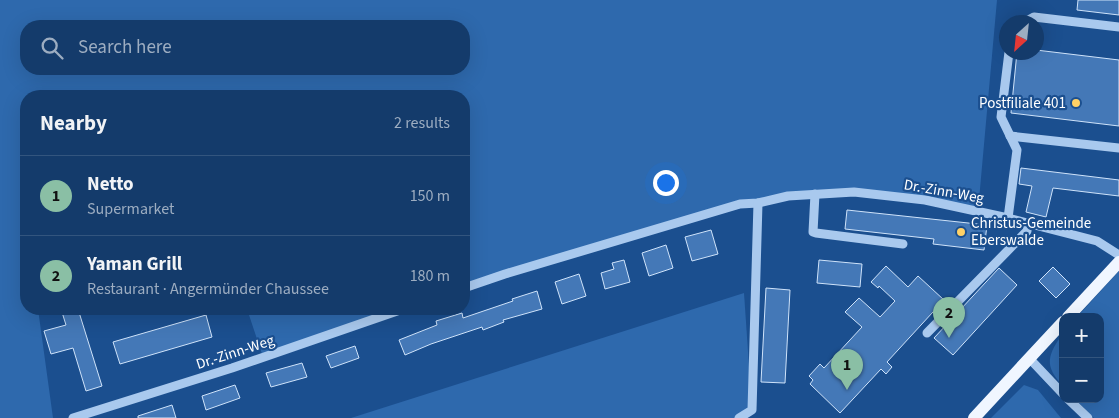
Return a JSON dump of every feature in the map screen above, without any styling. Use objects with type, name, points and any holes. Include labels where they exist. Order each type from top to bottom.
[{"type":"main road","points":[[1072,313],[1119,262]]},
{"type":"main road","points":[[974,418],[1059,326]]},
{"type":"street","points":[[1044,18],[1119,27]]},
{"type":"street","points":[[1008,60],[1001,117],[1017,150],[1008,218]]},
{"type":"street","points":[[1010,136],[1119,148]]},
{"type":"street","name":"Dr.-Zinn-Weg","points":[[470,286],[740,204],[758,204],[788,196],[854,192],[925,200],[1008,218],[1097,241],[1119,255]]},
{"type":"street","points":[[815,194],[814,232],[903,244]]},
{"type":"street","points":[[739,418],[752,410],[758,204]]},
{"type":"street","points":[[927,333],[1026,231],[1028,223]]},
{"type":"street","name":"Dr.-Zinn-Weg","points":[[73,418],[232,368],[386,315]]},
{"type":"street","points":[[1029,358],[1059,390]]},
{"type":"street","points":[[1072,403],[1088,418]]},
{"type":"shaded area","points":[[0,0],[997,0],[978,211],[854,192],[758,203],[470,286],[470,90],[20,90],[20,315],[39,315],[53,418],[0,418]]},
{"type":"shaded area","points":[[1119,271],[1119,418],[1094,418],[1079,403],[1104,403],[1104,313],[1081,313]]},
{"type":"shaded area","points":[[744,293],[752,410],[739,418],[351,418]]},
{"type":"shaded area","points":[[249,315],[386,315],[263,357]]},
{"type":"shaded area","points":[[1059,340],[1059,381],[1050,366],[1051,354]]},
{"type":"shaded area","points":[[1024,385],[1038,390],[1061,418],[991,418]]},
{"type":"building","points":[[1078,0],[1119,0],[1119,15],[1077,10]]},
{"type":"building","points":[[1044,51],[1119,60],[1119,126],[1011,113],[1016,60],[1044,60]]},
{"type":"building","points":[[1021,168],[1119,180],[1119,196],[1053,188],[1046,217],[1026,212],[1032,186],[1019,184]]},
{"type":"building","points":[[847,210],[987,225],[984,250],[933,244],[934,239],[845,229]]},
{"type":"building","points":[[711,230],[718,254],[692,261],[685,237]]},
{"type":"building","points":[[666,245],[673,268],[649,276],[642,253]]},
{"type":"building","points":[[624,260],[630,282],[605,289],[601,273],[614,269],[612,263]]},
{"type":"building","points":[[819,260],[862,264],[860,287],[817,283]]},
{"type":"building","points":[[886,266],[908,287],[918,276],[944,300],[887,362],[892,367],[886,374],[881,369],[840,413],[810,384],[813,380],[809,376],[820,364],[824,368],[862,327],[845,312],[859,298],[880,317],[895,301],[879,286],[878,288],[871,282]]},
{"type":"building","points":[[1053,267],[1070,284],[1056,298],[1039,281]]},
{"type":"building","points":[[999,268],[1017,285],[953,355],[934,338]]},
{"type":"building","points":[[579,274],[586,296],[562,304],[555,282]]},
{"type":"building","points":[[766,288],[790,290],[785,383],[761,382]]},
{"type":"building","points":[[537,291],[542,309],[503,320],[504,322],[483,330],[482,327],[431,344],[405,355],[399,340],[437,325],[436,321],[456,315],[462,315],[463,318],[513,301],[512,299]]},
{"type":"building","points":[[63,315],[80,315],[102,386],[86,391],[73,348],[51,354],[44,331],[66,325]]},
{"type":"building","points":[[206,315],[212,337],[120,364],[113,342]]},
{"type":"building","points":[[355,346],[359,358],[331,368],[326,356]]},
{"type":"building","points":[[302,363],[307,377],[271,387],[266,373]]},
{"type":"building","points":[[235,385],[240,398],[206,410],[202,396]]},
{"type":"building","points":[[172,405],[176,418],[138,418],[138,416]]},
{"type":"place","name":"Postfiliale 401","points":[[1076,103]]},
{"type":"place","name":"Christus-Gemeinde Eberswalde","points":[[961,232]]},
{"type":"place","name":"Yaman Grill","points":[[949,338]]},
{"type":"place","name":"Netto","points":[[847,390]]}]
